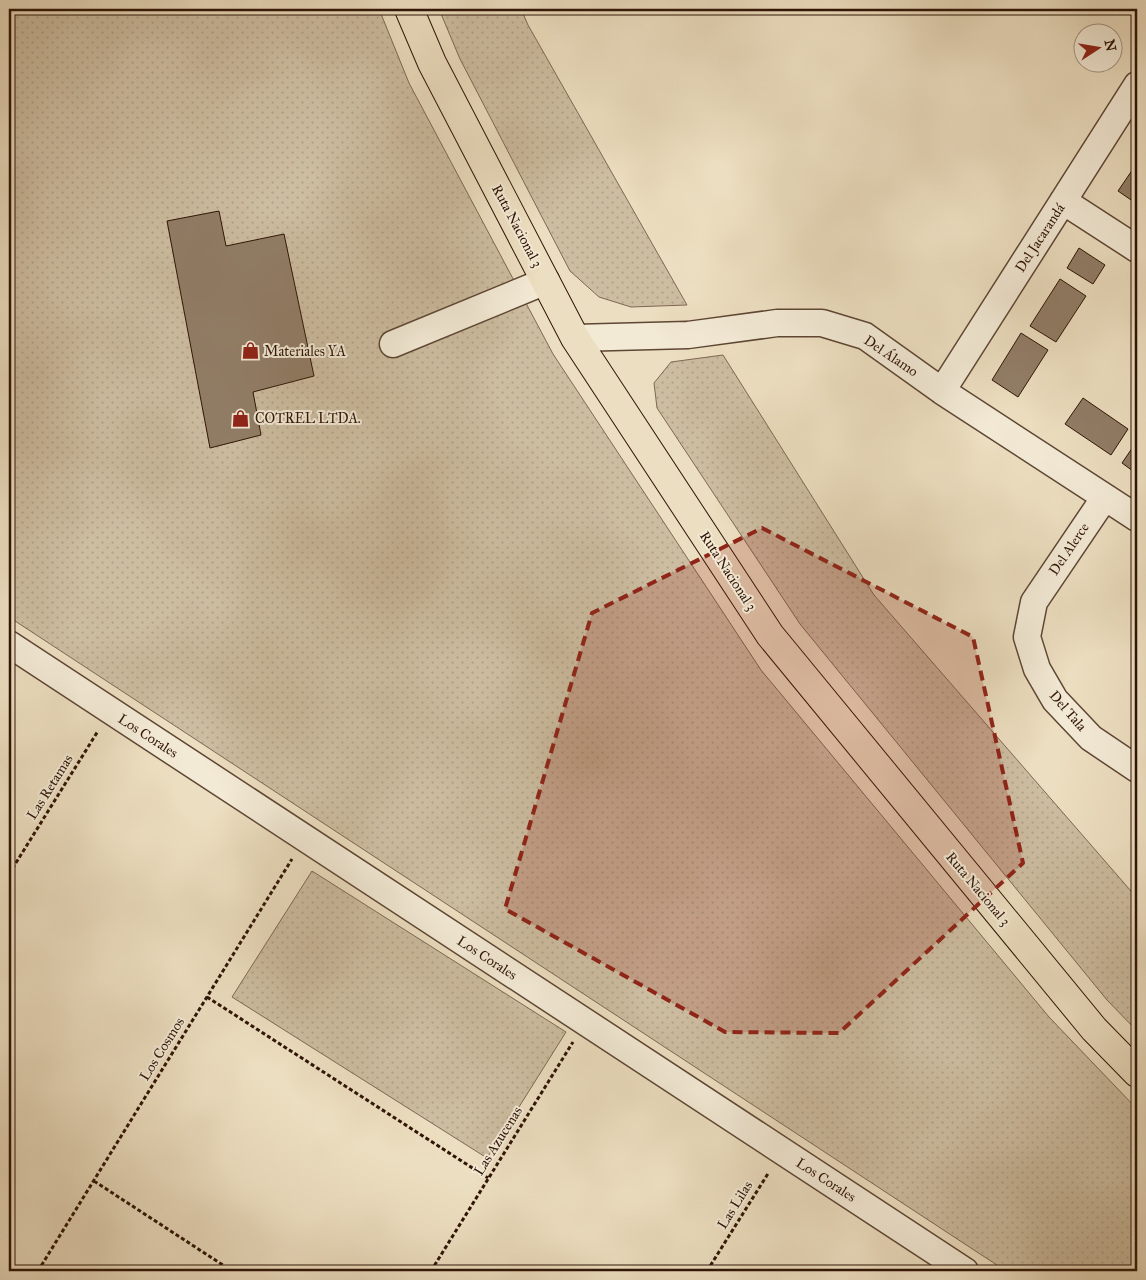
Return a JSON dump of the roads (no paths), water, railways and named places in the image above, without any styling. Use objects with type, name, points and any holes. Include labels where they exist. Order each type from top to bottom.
[{"type":"highway","name":"Ruta Nacional 3","points":[[410,9],[432,64],[575,338],[770,635],[1089,1022],[1137,1073]]},
{"type":"street","name":"Del Jacarandá","points":[[942,391],[1137,85]]},
{"type":"street","points":[[1063,201],[1137,249]]},
{"type":"street","points":[[393,344],[546,281]]},
{"type":"street","name":"Del Álamo","points":[[575,338],[688,335],[778,323],[822,323],[865,336],[942,391],[1137,518]]},
{"type":"street","name":"Del Alerce","points":[[1034,602],[1105,497]]},
{"type":"street","name":"Del Tala","points":[[1034,602],[1026,637],[1037,669],[1055,700],[1091,738],[1137,769]]},
{"type":"street","name":"Los Corales","points":[[9,644],[965,1271]]},
{"type":"place","name":"Materiales YA","points":[[250,351]]},
{"type":"place","name":"COTREL LTDA.","points":[[241,418]]}]
